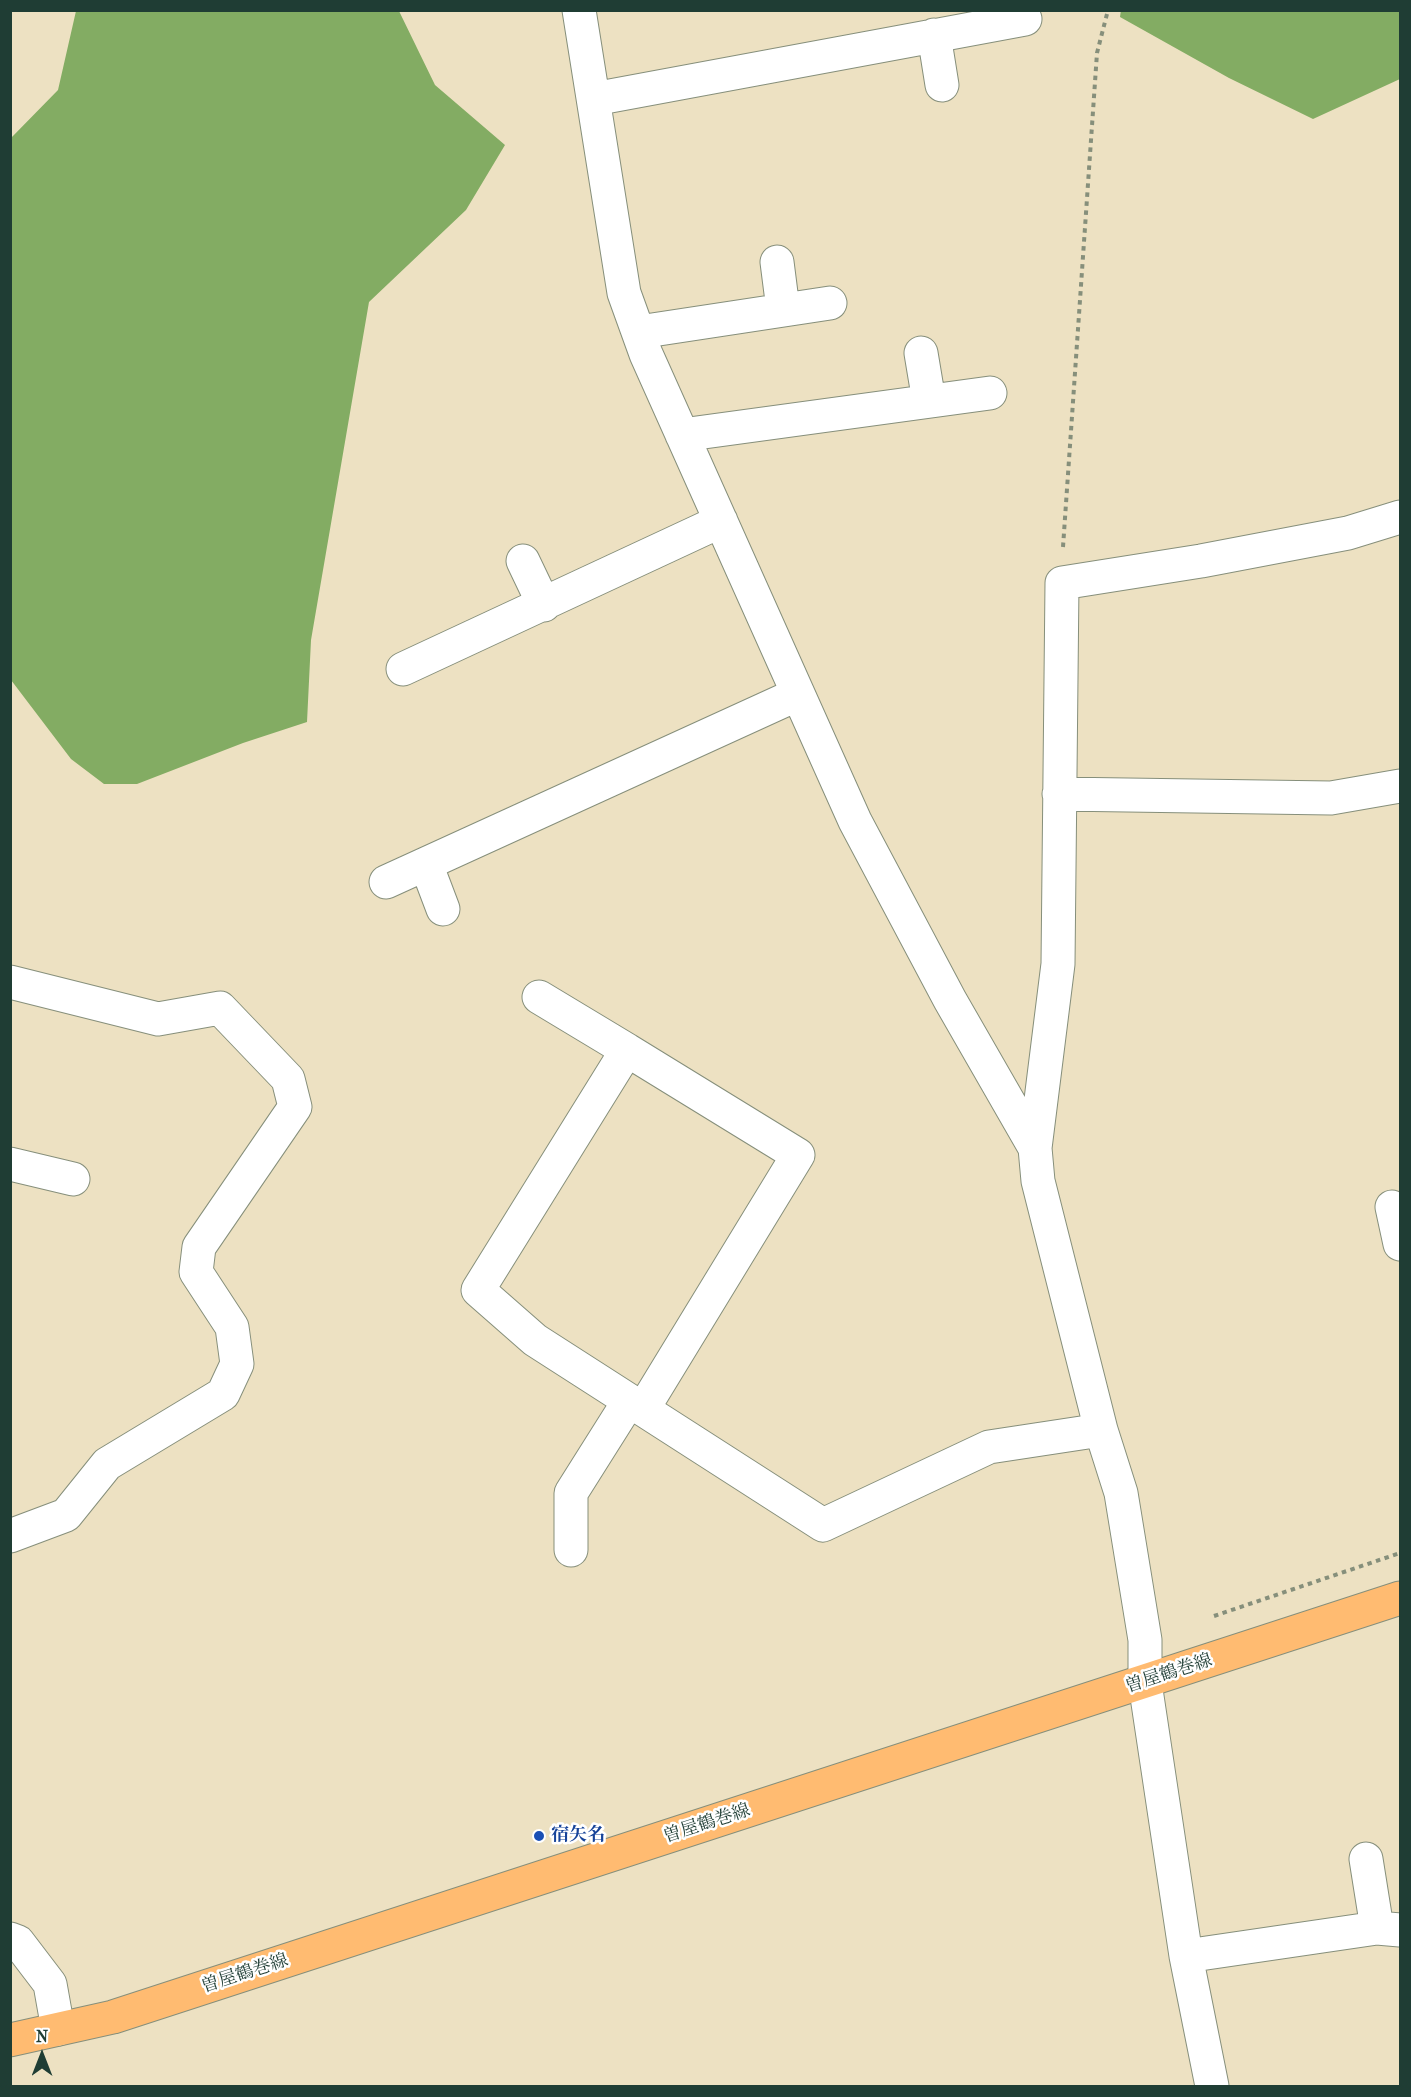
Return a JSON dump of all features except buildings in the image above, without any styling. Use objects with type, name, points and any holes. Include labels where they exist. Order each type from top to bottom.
[{"type":"main road","name":"曽屋鶴巻線","points":[[10,2040],[136,2010],[1401,1598]]},
{"type":"street","points":[[579,10],[624,294],[646,354],[855,821],[950,1000],[1035,1148]]},
{"type":"street","points":[[594,99],[1024,19]]},
{"type":"street","points":[[934,35],[942,85]]},
{"type":"street","points":[[777,262],[783,309]]},
{"type":"street","points":[[639,332],[830,303]]},
{"type":"street","points":[[921,353],[929,401]]},
{"type":"street","points":[[682,435],[990,393]]},
{"type":"street","points":[[1212,2086],[1186,1956],[1145,1683],[1145,1640],[1121,1493],[1101,1430],[1038,1181],[1035,1148],[1058,964],[1062,583],[1202,561],[1348,533],[1401,517]]},
{"type":"street","points":[[403,669],[721,521]]},
{"type":"street","points":[[524,561],[544,605]]},
{"type":"street","points":[[386,882],[798,694]]},
{"type":"street","points":[[1059,794],[1331,798],[1401,786]]},
{"type":"street","points":[[426,864],[443,909]]},
{"type":"street","points":[[10,982],[158,1019],[220,1008],[288,1079],[295,1107],[199,1247],[196,1272],[232,1327],[237,1364],[223,1394],[107,1464],[66,1515],[10,1536]]},
{"type":"street","points":[[539,997],[798,1155],[636,1405],[571,1493],[571,1551]]},
{"type":"street","points":[[627,1050],[478,1290],[535,1340],[823,1525],[989,1448],[1101,1430]]},
{"type":"street","points":[[10,1164],[73,1179]]},
{"type":"street","points":[[1392,1207],[1401,1244]]},
{"type":"street","points":[[1186,1956],[1389,1929],[1366,1859]]},
{"type":"street","points":[[10,1939],[18,1942],[50,1984],[58,2029]]},
{"type":"path","points":[[1062,583],[1097,53],[1108,10]]},
{"type":"path","points":[[1204,1620],[1401,1553]]},
{"type":"green space","points":[[1121,10],[1400,11],[1400,79],[1313,119],[1229,78],[1120,17]]},
{"type":"green space","points":[[76,11],[399,11],[435,85],[505,145],[466,210],[369,302],[311,640],[307,722],[243,743],[137,784],[104,784],[71,759],[11,680],[11,138],[58,90]]},
{"type":"place","name":"宿矢名","points":[[539,1836]]}]
